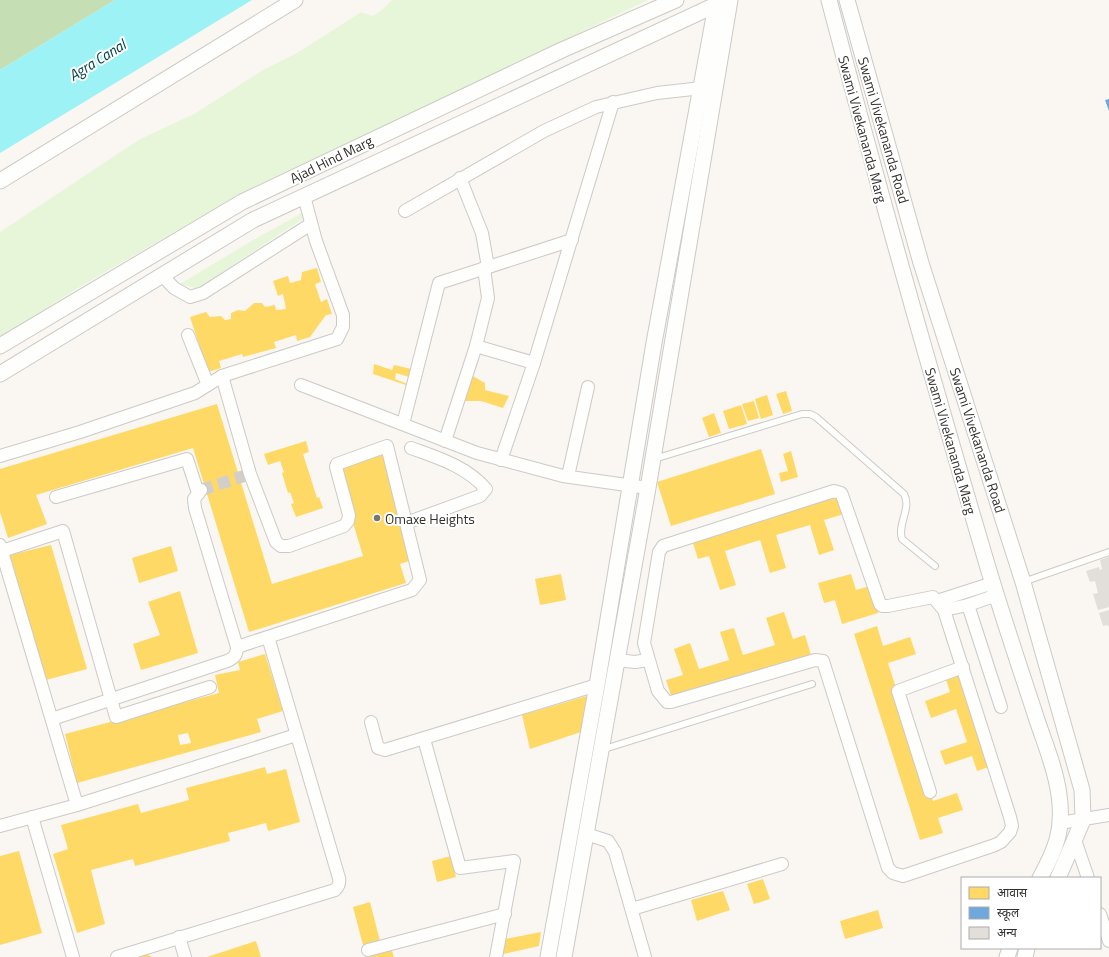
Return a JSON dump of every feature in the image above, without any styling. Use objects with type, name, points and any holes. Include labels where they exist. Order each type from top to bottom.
[{"type":"street","points":[[0,181],[295,0]]},
{"type":"street","name":"Ajad Hind Marg","points":[[0,346],[242,202],[555,53],[676,0]]},
{"type":"street","name":"Swami Vivekananda Marg","points":[[829,0],[879,193],[995,589],[1059,793],[1059,835],[1054,852],[1041,877]]},
{"type":"street","name":"Swami Vivekananda Road","points":[[847,0],[921,263],[1023,582],[1075,760],[1082,790],[1083,820],[1076,840],[1058,877]]},
{"type":"street","points":[[564,957],[586,834],[594,747],[597,685],[632,486],[654,343],[702,88],[723,1]]},
{"type":"street","points":[[0,374],[253,220],[723,1]]},
{"type":"street","points":[[548,957],[594,747],[616,660],[648,488],[723,1]]},
{"type":"street","points":[[404,211],[544,131],[596,107],[657,93],[702,88]]},
{"type":"street","points":[[501,460],[534,363],[613,102]]},
{"type":"street","points":[[445,441],[476,346],[488,298],[482,233],[460,178]]},
{"type":"street","points":[[0,456],[80,432],[196,393],[222,376],[337,339],[343,327],[343,315],[311,224],[304,196]]},
{"type":"street","points":[[162,275],[174,288],[190,297],[203,293],[311,224]]},
{"type":"street","points":[[403,424],[439,283],[572,240]]},
{"type":"street","points":[[116,276],[128,296]]},
{"type":"street","points":[[188,335],[208,385]]},
{"type":"street","points":[[476,346],[534,363]]},
{"type":"street","points":[[222,376],[250,474],[276,542],[280,546],[289,546],[344,526],[348,521],[349,515],[337,473],[337,464],[387,446],[420,580],[412,590],[237,647]]},
{"type":"street","points":[[302,385],[445,441],[501,460],[568,476],[648,488]]},
{"type":"street","points":[[568,476],[588,387]]},
{"type":"street","points":[[406,523],[480,496],[486,489],[481,483],[455,464],[411,448]]},
{"type":"street","points":[[52,719],[227,661],[233,658],[237,653],[237,647],[195,508],[194,499],[200,492],[186,459],[56,497]]},
{"type":"street","points":[[941,605],[963,667],[1012,826],[1010,832],[995,846],[903,876],[893,873],[888,868],[823,661],[815,660],[667,702],[658,692],[648,660],[643,637],[659,552],[663,546],[834,491],[841,493],[842,495],[880,604],[882,606],[933,596],[941,605],[951,610],[968,605],[995,589]]},
{"type":"street","points":[[77,805],[1,548],[63,531],[116,717],[210,687]]},
{"type":"street","points":[[941,605],[995,589]]},
{"type":"street","points":[[968,605],[1000,707]]},
{"type":"street","points":[[116,957],[335,890],[338,887],[339,878],[268,637]]},
{"type":"street","points":[[616,660],[635,662],[648,660]]},
{"type":"street","points":[[930,792],[898,691],[963,667]]},
{"type":"street","points":[[371,722],[376,744],[381,750],[424,739],[597,685]]},
{"type":"street","points":[[0,826],[77,805],[296,735]]},
{"type":"street","points":[[424,739],[460,868],[514,861],[506,914],[496,957]]},
{"type":"street","points":[[1060,823],[1109,815]]},
{"type":"street","points":[[32,818],[73,957]]},
{"type":"street","points":[[586,834],[608,841],[612,845],[646,957]]},
{"type":"street","points":[[1076,840],[1088,877]]},
{"type":"street","points":[[632,909],[782,864]]},
{"type":"street","points":[[368,950],[506,914]]},
{"type":"street","points":[[1101,917],[1109,941]]},
{"type":"street","points":[[179,937],[184,957]]},
{"type":"lane","points":[[653,459],[802,414],[816,416],[904,494],[907,503],[900,526],[902,539],[935,566]]},
{"type":"lane","points":[[1023,582],[1109,552]]},
{"type":"lane","points":[[594,747],[812,684]]},
{"type":"green space","points":[[0,0],[115,0],[0,70]]},
{"type":"green space","points":[[392,0],[648,0],[224,203],[78,288],[0,338],[0,232],[140,139],[194,114],[263,70],[297,53],[361,12],[373,16]]},
{"type":"green space","points":[[302,213],[304,218],[203,285],[196,288],[180,284],[253,240]]},
{"type":"water","name":"Agra Canal","points":[[115,0],[252,0],[0,153],[0,70]]},
{"type":"building: आवास","points":[[317,268],[321,282],[315,284],[321,302],[327,299],[332,314],[326,315],[310,337],[297,341],[296,335],[274,342],[276,348],[243,357],[242,354],[219,361],[221,368],[208,372],[190,317],[206,312],[210,317],[221,316],[225,320],[231,319],[231,313],[238,310],[245,311],[254,303],[262,303],[265,307],[275,305],[276,310],[286,309],[283,294],[278,296],[273,281],[288,276],[290,283],[301,280],[302,272]]},
{"type":"building: आवास","points":[[374,364],[392,370],[394,365],[416,370],[412,378],[396,373],[395,379],[410,385],[409,386],[373,374]]},
{"type":"building: आवास","points":[[471,375],[485,383],[485,390],[509,396],[503,408],[481,401],[462,401]]},
{"type":"building: आवास","points":[[786,391],[792,411],[783,414],[776,394]]},
{"type":"building: आवास","points":[[767,395],[773,415],[761,419],[755,399]]},
{"type":"building: आवास","points":[[754,401],[759,418],[748,421],[742,404]]},
{"type":"building: आवास","name":"Omaxe Heights","points":[[217,404],[272,584],[363,556],[336,467],[383,453],[415,559],[400,564],[406,583],[249,632],[193,448],[36,495],[47,524],[8,538],[0,512],[0,469]]},
{"type":"building: आवास","points":[[741,405],[747,424],[729,429],[723,411]]},
{"type":"building: आवास","points":[[714,413],[721,433],[709,437],[702,418]]},
{"type":"building: आवास","points":[[306,441],[309,452],[303,454],[317,498],[319,497],[323,508],[296,517],[291,504],[294,503],[290,492],[288,493],[282,473],[284,472],[280,461],[268,465],[264,454]]},
{"type":"building: आवास","points":[[761,449],[775,494],[671,526],[657,482]]},
{"type":"building: आवास","points":[[791,451],[798,477],[781,482],[779,473],[788,471],[783,454]]},
{"type":"building: आवास","points":[[838,495],[844,514],[824,520],[834,550],[819,555],[810,525],[776,535],[786,568],[770,573],[760,540],[725,551],[736,585],[720,590],[709,556],[698,559],[692,540]]},
{"type":"building: आवास","points":[[51,545],[87,669],[46,680],[10,555]]},
{"type":"building: आवास","points":[[171,546],[178,571],[139,583],[132,558]]},
{"type":"building: आवास","points":[[561,574],[566,600],[540,605],[535,579]]},
{"type":"building: आवास","points":[[851,574],[856,590],[870,586],[878,613],[842,624],[835,600],[824,603],[818,583]]},
{"type":"building: आवास","points":[[180,591],[198,653],[141,670],[133,644],[160,635],[148,602]]},
{"type":"building: आवास","points":[[784,612],[793,639],[805,635],[811,655],[672,699],[666,680],[683,675],[674,649],[690,643],[699,669],[729,660],[720,632],[734,628],[743,655],[775,645],[766,618]]},
{"type":"building: आवास","points":[[877,626],[883,646],[910,637],[916,654],[888,663],[933,801],[957,793],[963,810],[938,818],[943,833],[920,840],[854,634]]},
{"type":"building: आवास","points":[[265,654],[283,711],[257,719],[261,732],[77,783],[65,734],[219,693],[215,675],[240,670],[238,662]],"holes":[[[188,733],[191,743],[180,745],[178,735]]]},
{"type":"building: आवास","points":[[960,671],[992,766],[977,771],[972,756],[945,765],[940,751],[967,742],[956,709],[931,718],[925,701],[950,692],[945,676]]},
{"type":"building: आवास","points":[[590,695],[584,731],[530,749],[522,715]]},
{"type":"building: आवास","points":[[265,767],[267,774],[286,769],[300,822],[268,831],[266,823],[228,833],[230,841],[135,866],[133,859],[91,870],[105,924],[77,933],[53,854],[68,849],[61,825],[138,804],[141,813],[189,800],[186,788]]},
{"type":"building: आवास","points":[[19,851],[42,933],[0,945],[0,856]]},
{"type":"building: आवास","points":[[451,856],[456,877],[437,882],[432,861]]},
{"type":"building: आवास","points":[[763,879],[770,899],[754,904],[747,884]]},
{"type":"building: आवास","points":[[723,891],[730,910],[697,921],[691,900]]},
{"type":"building: आवास","points":[[370,902],[380,941],[363,945],[353,907]]},
{"type":"building: आवास","points":[[878,910],[883,928],[845,939],[840,921]]},
{"type":"building: आवास","points":[[541,932],[539,946],[499,955],[505,939]]},
{"type":"building: आवास","points":[[256,941],[261,957],[207,957]]},
{"type":"building: आवास","points":[[391,948],[394,957],[369,957],[368,955]]},
{"type":"building: आवास","points":[[148,955],[152,957],[140,957]]},
{"type":"building: स्कूल","points":[[1109,99],[1109,111],[1105,100]]},
{"type":"building: अन्य","points":[[1109,557],[1109,607],[1098,610],[1093,594],[1098,593],[1095,581],[1090,582],[1086,571],[1099,567],[1100,570],[1102,569],[1100,560]]},
{"type":"building: अन्य","points":[[1109,610],[1109,628],[1108,625],[1103,626],[1099,613]]},
{"type":"tunnel","points":[[201,490],[250,474]]},
{"type":"place","name":"Omaxe Heights","points":[[377,518]]}]
